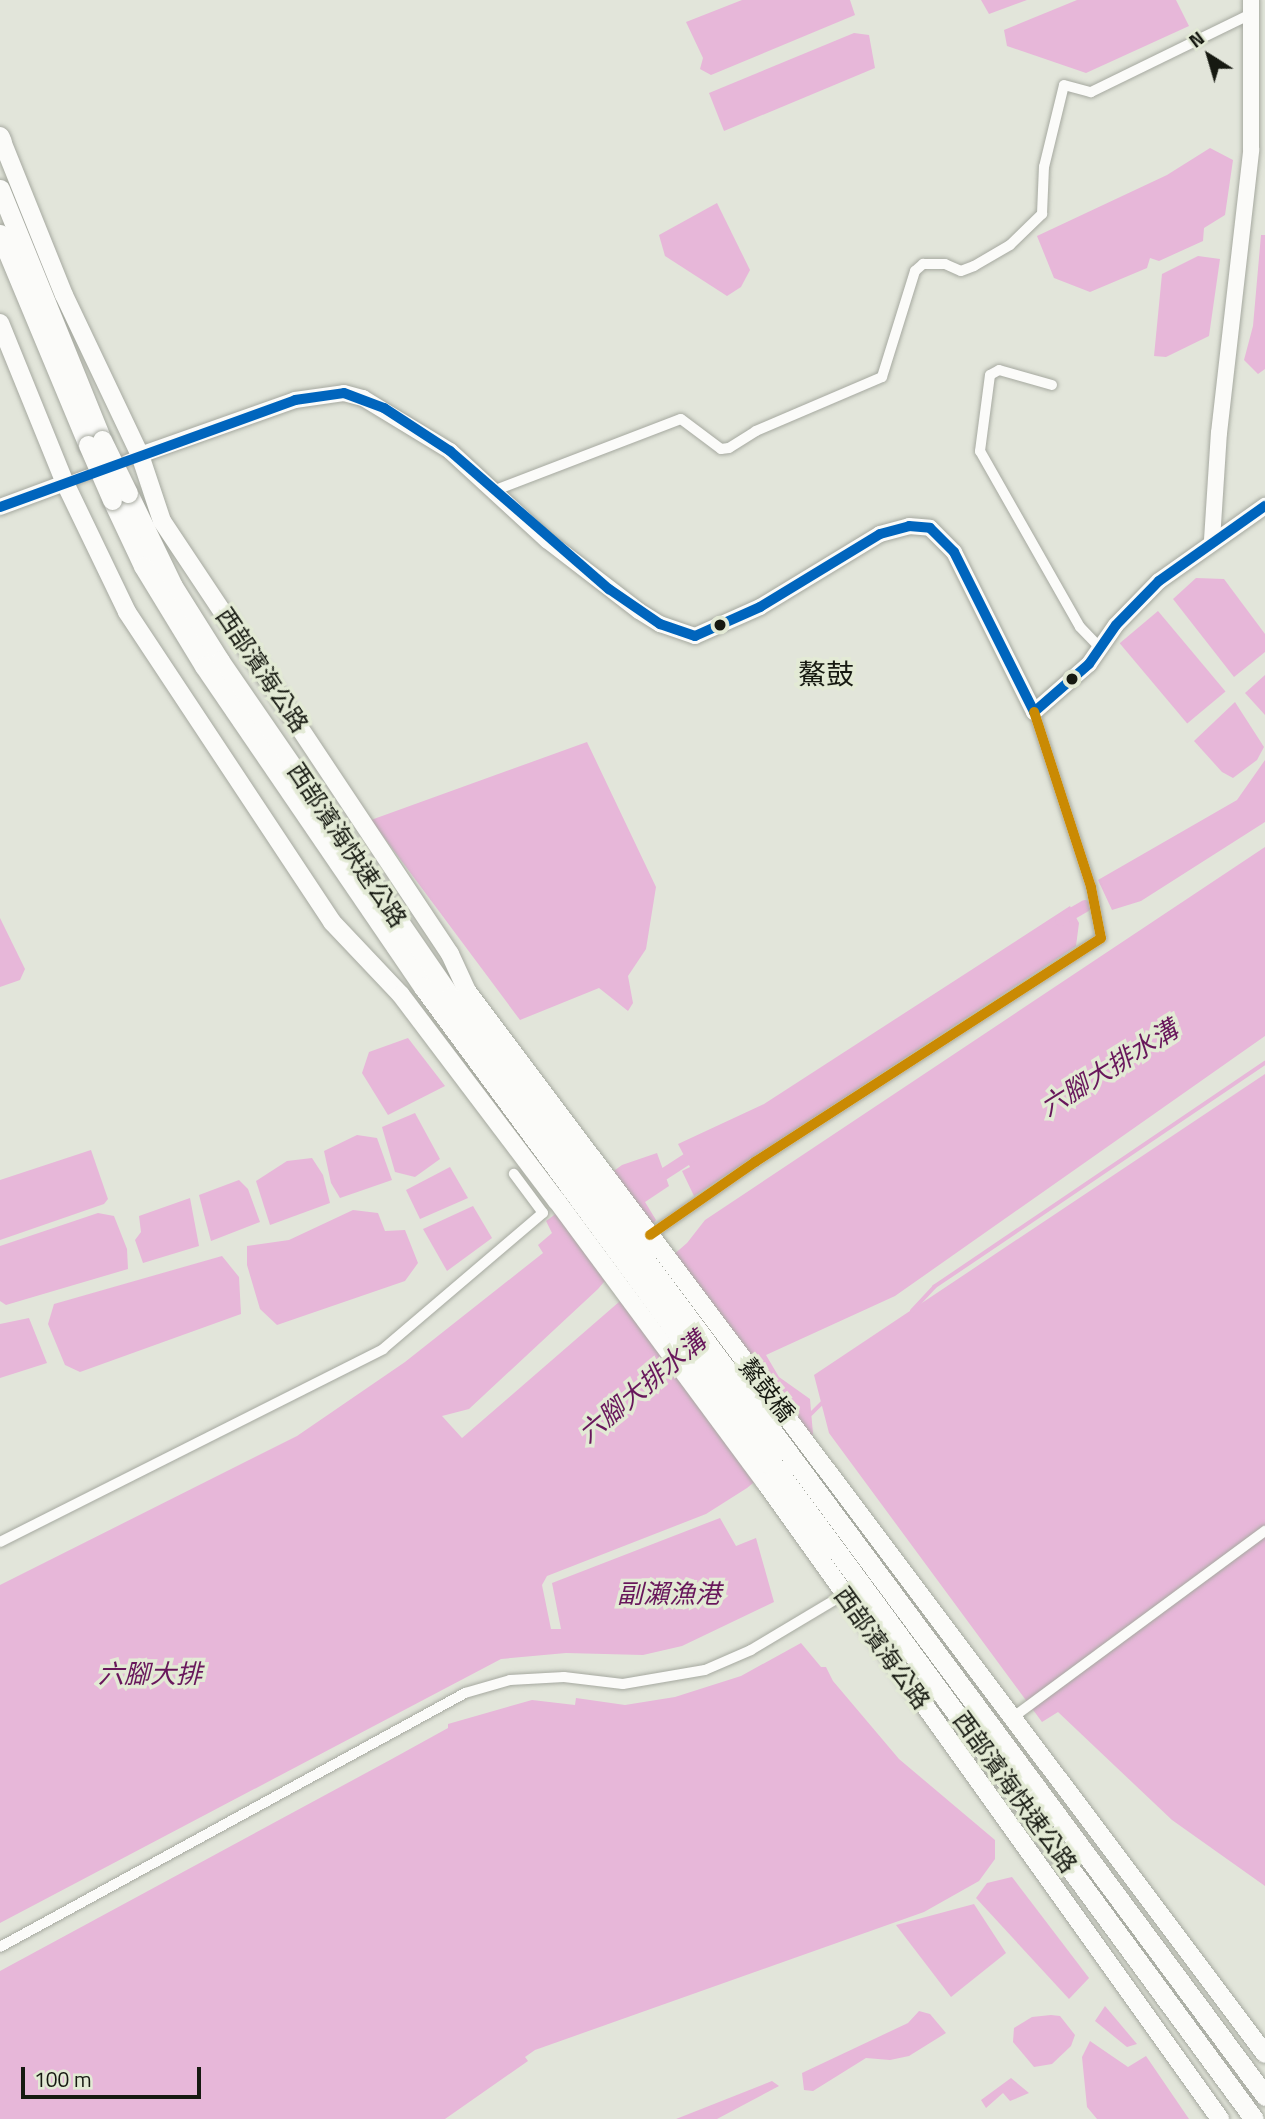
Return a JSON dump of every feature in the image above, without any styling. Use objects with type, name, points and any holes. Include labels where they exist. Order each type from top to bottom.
[{"type":"highway","points":[[0,189],[95,442]]},
{"type":"highway","points":[[0,234],[95,442]]},
{"type":"highway","name":"西部濱海快速公路","points":[[95,442],[120,497],[143,566],[312,828],[581,1184]]},
{"type":"highway","name":"鰲鼓橋","points":[[581,1184],[783,1459]]},
{"type":"highway","name":"西部濱海快速公路","points":[[783,1459],[1265,2096]]},
{"type":"highway","name":"西部濱海快速公路","points":[[783,1459],[1254,2119]]},
{"type":"main road","name":"西部濱海公路","points":[[1,138],[64,295],[140,455],[162,521],[450,954],[467,991],[597,1162]]},
{"type":"main road","points":[[0,323],[65,483]]},
{"type":"main road","name":"西部濱海公路","points":[[65,483],[127,612],[332,922],[401,995],[557,1200],[765,1482],[843,1595],[1220,2119]]},
{"type":"main road","name":"鰲鼓橋","points":[[597,1162],[1012,1718]]},
{"type":"main road","points":[[1012,1718],[1263,2050]]},
{"type":"street","points":[[493,491],[681,419],[721,449],[729,448],[756,431],[882,377],[915,271],[923,264],[945,264],[961,271],[974,266],[1010,245],[1042,214],[1044,167],[1064,85],[1091,92],[1251,7],[1251,150],[1219,433],[1212,540]]},
{"type":"street","points":[[1052,385],[999,370],[990,375],[980,452],[1080,627],[1100,648]]},
{"type":"street","points":[[0,507],[295,400],[344,393],[384,408],[450,451],[493,491],[639,611],[660,624],[695,636],[760,607],[880,534],[909,526],[930,528],[954,552],[1034,712],[1091,887],[1101,938],[755,1162],[650,1235]]},
{"type":"street","points":[[1034,712],[1067,686],[1139,600],[1212,540],[1265,506]]},
{"type":"street","points":[[0,1542],[383,1349],[543,1213],[514,1174]]},
{"type":"street","points":[[1012,1718],[1265,1531]]},
{"type":"street","points":[[0,1947],[465,1693],[510,1681],[564,1677],[623,1684],[695,1673],[751,1650],[843,1595]]},
{"type":"water","points":[[742,0],[850,0],[855,15],[711,75],[700,69],[703,58],[686,22]]},
{"type":"water","points":[[981,0],[1027,0],[989,14]]},
{"type":"water","points":[[1077,0],[1176,0],[1189,26],[1086,73],[1007,46],[1004,30]]},
{"type":"water","points":[[854,33],[869,35],[875,68],[724,131],[709,93]]},
{"type":"water","points":[[1210,148],[1233,160],[1225,215],[1204,228],[1203,241],[1159,261],[1150,258],[1147,268],[1090,292],[1054,278],[1037,236],[1167,175]]},
{"type":"water","points":[[717,203],[750,270],[741,287],[727,296],[665,256],[659,235]]},
{"type":"water","points":[[1261,235],[1265,235],[1265,369],[1258,374],[1244,360],[1253,326]]},
{"type":"water","points":[[1198,256],[1220,259],[1209,336],[1166,357],[1154,356],[1162,274]]},
{"type":"water","points":[[1196,578],[1224,579],[1265,634],[1265,652],[1234,677],[1173,599]]},
{"type":"water","points":[[1158,611],[1225,691],[1187,724],[1120,643]]},
{"type":"water","points":[[1265,675],[1265,715],[1245,693]]},
{"type":"water","points":[[1235,702],[1264,747],[1257,760],[1233,778],[1222,772],[1194,741]]},
{"type":"water","points":[[587,742],[656,887],[646,949],[628,976],[633,1003],[628,1011],[599,988],[520,1020],[371,820]]},
{"type":"water","points":[[1265,760],[1265,822],[1141,901],[1112,910],[1098,880],[1237,800]]},
{"type":"water","name":"六腳大排","points":[[1265,847],[1265,1036],[895,1296],[766,1355],[779,1377],[810,1399],[813,1434],[747,1488],[706,1514],[547,1576],[542,1585],[551,1629],[561,1629],[552,1583],[720,1518],[736,1546],[756,1538],[774,1602],[682,1646],[643,1655],[566,1653],[501,1659],[0,1923],[0,1585],[297,1436],[405,1362],[543,1253],[538,1245],[552,1233],[546,1221],[622,1165],[657,1153],[669,1186],[645,1202],[656,1220],[598,1289],[469,1409],[442,1416],[462,1438],[687,1243],[705,1220]]},
{"type":"water","points":[[1070,906],[1079,923],[1076,946],[694,1196],[682,1171],[690,1167],[678,1144],[764,1104]]},
{"type":"water","points":[[0,918],[25,969],[20,980],[0,987]]},
{"type":"water","points":[[408,1038],[445,1086],[388,1115],[362,1073],[369,1052]]},
{"type":"water","points":[[1265,1074],[1265,1886],[1172,1820],[1058,1712],[1042,1722],[829,1433],[814,1375]]},
{"type":"water","points":[[415,1113],[440,1159],[415,1177],[395,1172],[382,1127]]},
{"type":"water","points":[[357,1135],[377,1138],[392,1180],[340,1198],[331,1183],[324,1151]]},
{"type":"water","points":[[91,1150],[108,1199],[104,1204],[0,1240],[0,1180]]},
{"type":"water","points":[[312,1158],[323,1175],[330,1203],[270,1225],[256,1181],[287,1161]]},
{"type":"water","points":[[450,1167],[468,1198],[420,1219],[406,1190]]},
{"type":"water","points":[[239,1180],[248,1189],[260,1222],[211,1241],[199,1195]]},
{"type":"water","points":[[190,1198],[199,1246],[143,1263],[135,1240],[141,1232],[139,1216]]},
{"type":"water","points":[[473,1206],[492,1238],[447,1271],[423,1229]]},
{"type":"water","points":[[353,1210],[378,1213],[385,1231],[405,1230],[418,1263],[405,1281],[277,1325],[260,1309],[247,1265],[247,1246],[289,1240]]},
{"type":"water","points":[[98,1213],[114,1216],[127,1249],[128,1269],[6,1305],[0,1301],[0,1246]]},
{"type":"water","points":[[222,1256],[239,1277],[241,1314],[80,1372],[65,1365],[48,1324],[54,1304]]},
{"type":"water","points":[[29,1318],[47,1363],[0,1378],[0,1324]]},
{"type":"water","points":[[801,1643],[821,1667],[826,1667],[833,1681],[899,1759],[995,1840],[995,1859],[979,1881],[924,1912],[535,2050],[525,2057],[528,2061],[445,2119],[0,2119],[0,1971],[390,1760],[448,1728],[448,1724],[532,1700],[575,1705],[576,1698],[625,1705],[675,1697],[741,1676]]},
{"type":"water","points":[[1012,1877],[1089,1978],[1069,1999],[976,1898],[987,1883]]},
{"type":"water","points":[[974,1904],[1006,1953],[951,1997],[896,1925]]},
{"type":"water","points":[[1105,2006],[1137,2044],[1127,2047],[1095,2021]]},
{"type":"water","points":[[919,2011],[930,2014],[946,2033],[909,2056],[890,2060],[866,2058],[813,2091],[804,2090],[802,2073],[908,2023]]},
{"type":"water","points":[[1060,2016],[1075,2035],[1071,2046],[1052,2064],[1034,2067],[1013,2042],[1014,2028],[1032,2017]]},
{"type":"water","points":[[1090,2041],[1128,2067],[1146,2056],[1189,2119],[1097,2119],[1087,2107],[1082,2057]]},
{"type":"water","points":[[1011,2078],[1029,2093],[1010,2101],[1003,2093],[986,2108],[981,2100]]},
{"type":"water","points":[[772,2081],[779,2086],[717,2119],[676,2119]]},
{"type":"waterway","points":[[1061,920],[1085,906]]},
{"type":"waterway","points":[[912,1311],[934,1287],[1265,1063]]},
{"type":"waterway","points":[[664,1174],[698,1152]]},
{"type":"waterway","points":[[811,1414],[823,1402]]},
{"type":"transit line","points":[[0,507],[295,400],[344,393],[384,408],[450,451],[609,589],[660,624],[695,636],[760,607],[880,534],[909,526],[930,528],[954,552],[1034,712],[1089,664],[1116,625],[1159,581],[1265,506]]},
{"type":"transit line","points":[[650,1235],[755,1162],[1101,938],[1091,887],[1034,712]]},
{"type":"district","name":"鰲鼓","points":[[826,674]]},
{"type":"water label","name":"六腳大排水溝","points":[[1109,1068]]},
{"type":"water label","name":"六腳大排水溝","points":[[642,1387]]},
{"type":"water label","name":"副瀨漁港","points":[[669,1594]]}]
